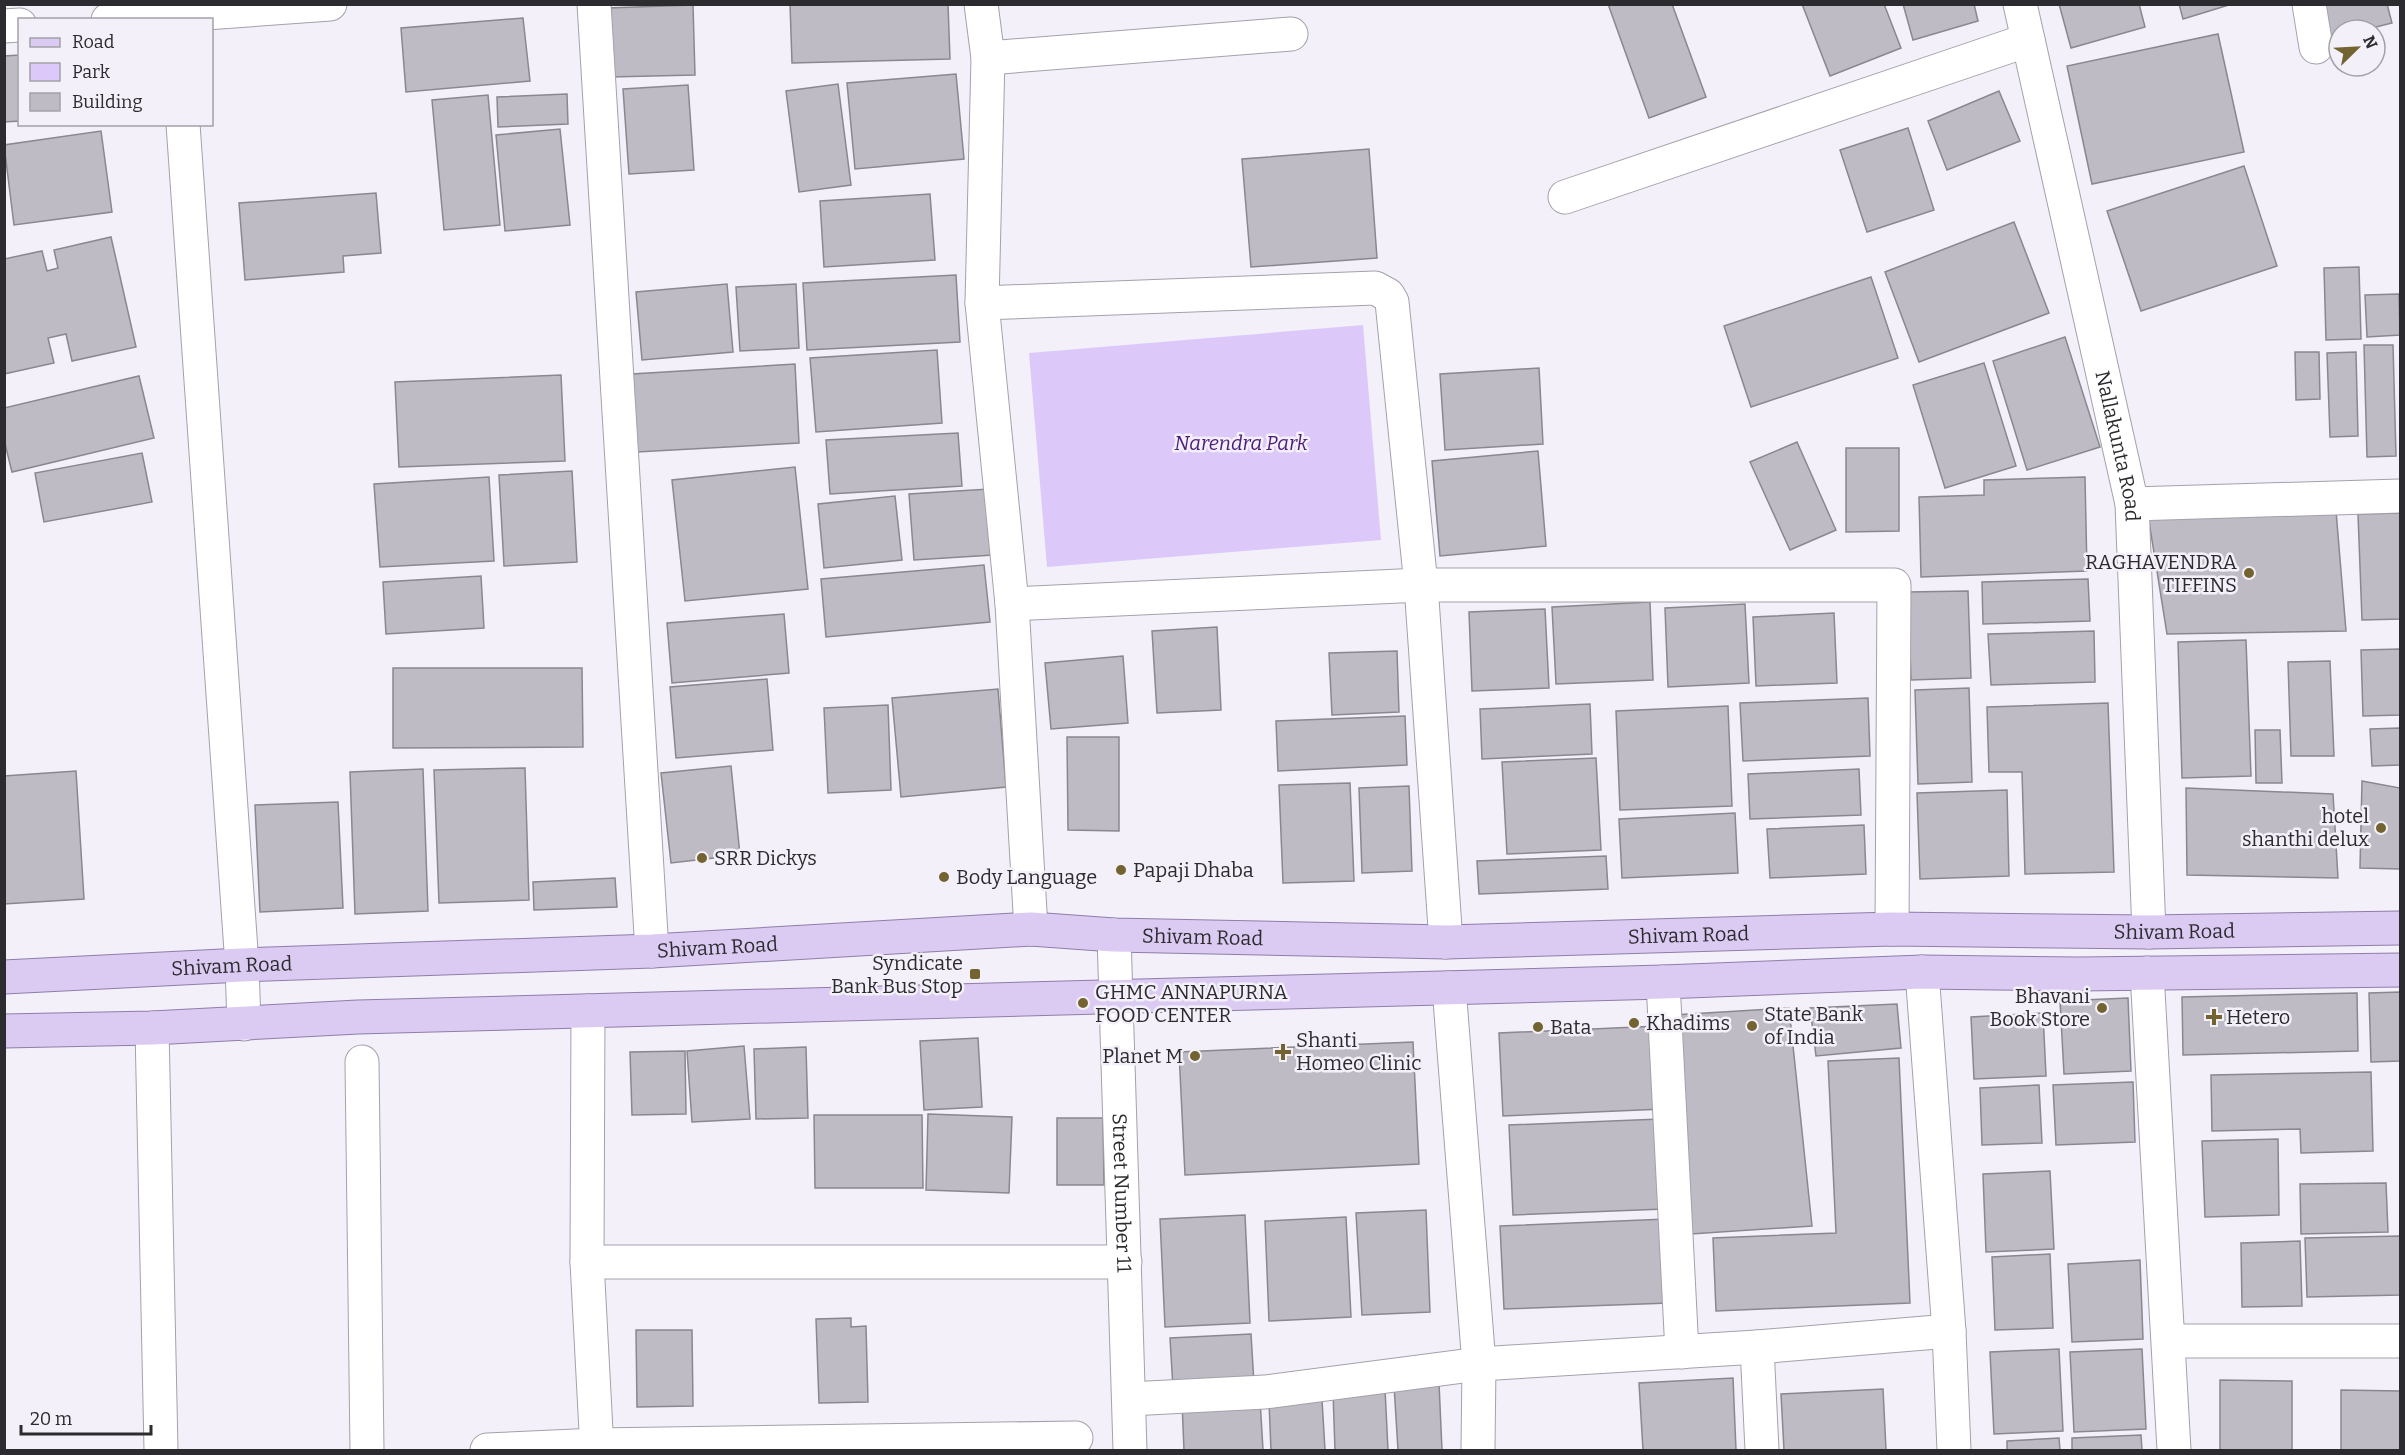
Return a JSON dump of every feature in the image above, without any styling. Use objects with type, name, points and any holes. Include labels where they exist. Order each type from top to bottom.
[{"type":"main road","name":"Shivam Road","points":[[4,977],[242,965],[652,951],[1031,929],[1114,935],[1446,942],[1892,929],[2149,932],[2400,928]]},
{"type":"main road","points":[[2079,974],[2080,932]]},
{"type":"main road","points":[[4,1031],[152,1028],[358,1017],[1663,982],[1922,972],[2079,974],[2400,969]]},
{"type":"street","points":[[127,18],[330,4]]},
{"type":"street","points":[[594,4],[652,951]]},
{"type":"street","points":[[981,4],[988,58],[982,303],[1012,604],[1031,929]]},
{"type":"street","name":"Nallakunta Road","points":[[2020,4],[2132,504],[2149,932]]},
{"type":"street","points":[[2309,4],[2316,47]]},
{"type":"street","points":[[988,58],[1291,33]]},
{"type":"street","points":[[1565,197],[2028,40]]},
{"type":"street","points":[[183,126],[242,965],[244,1024]]},
{"type":"street","points":[[982,303],[1375,288],[1382,290],[1392,302],[1421,585],[1446,942]]},
{"type":"street","points":[[2132,504],[2400,496]]},
{"type":"street","points":[[1012,604],[1421,585],[1894,585],[1892,929]]},
{"type":"street","name":"Street Number 11","points":[[1114,935],[1130,1450]]},
{"type":"street","points":[[1922,972],[1949,1331],[1954,1450]]},
{"type":"street","points":[[2147,973],[2174,1450]]},
{"type":"street","points":[[1663,982],[1682,1352]]},
{"type":"street","points":[[1449,988],[1479,1364],[1478,1450]]},
{"type":"street","points":[[588,1011],[587,1262],[597,1448]]},
{"type":"street","points":[[152,1028],[161,1450]]},
{"type":"street","points":[[362,1062],[368,1450]]},
{"type":"street","points":[[587,1262],[1125,1262]]},
{"type":"street","points":[[1129,1399],[1265,1392],[1479,1364],[1757,1347],[1949,1331]]},
{"type":"street","points":[[2169,1341],[2400,1341]]},
{"type":"street","points":[[1757,1347],[1762,1450]]},
{"type":"street","points":[[487,1450],[1076,1438]]},
{"type":"green space","name":"Narendra Park","points":[[1363,325],[1381,540],[1047,567],[1029,353]]},
{"type":"building","points":[[790,4],[948,4],[950,59],[792,63]]},
{"type":"building","points":[[1608,4],[1672,4],[1706,97],[1649,118]]},
{"type":"building","points":[[1802,4],[1884,4],[1901,48],[1830,76]]},
{"type":"building","points":[[1903,4],[1974,4],[1978,21],[1913,40]]},
{"type":"building","points":[[2059,4],[2139,4],[2145,27],[2071,48]]},
{"type":"building","points":[[2179,4],[2232,4],[2183,19]]},
{"type":"building","points":[[2314,4],[2387,4],[2392,23],[2387,24],[2387,18],[2327,18],[2327,39],[2323,40]]},
{"type":"building","points":[[693,5],[695,75],[610,77],[607,8]]},
{"type":"building","points":[[523,18],[530,81],[406,92],[401,28]]},
{"type":"building","points":[[2218,34],[2244,152],[2092,184],[2067,66]]},
{"type":"building","points":[[18,55],[18,121],[4,122],[4,56]]},
{"type":"building","points":[[956,74],[964,159],[855,169],[847,83]]},
{"type":"building","points":[[838,84],[851,185],[799,192],[786,91]]},
{"type":"building","points":[[688,85],[694,170],[629,174],[623,89]]},
{"type":"building","points":[[1999,91],[2020,141],[1947,170],[1928,121]]},
{"type":"building","points":[[567,94],[568,124],[498,127],[497,97]]},
{"type":"building","points":[[488,95],[500,225],[444,230],[432,100]]},
{"type":"building","points":[[1908,128],[1934,210],[1867,232],[1840,150]]},
{"type":"building","points":[[560,129],[570,225],[505,231],[496,135]]},
{"type":"building","points":[[101,131],[112,212],[14,225],[4,145]]},
{"type":"building","points":[[1369,149],[1377,258],[1251,267],[1242,159]]},
{"type":"building","points":[[2244,166],[2277,266],[2141,311],[2107,211]]},
{"type":"building","points":[[376,193],[381,253],[343,256],[344,272],[245,280],[239,203]]},
{"type":"building","points":[[930,194],[935,260],[824,267],[820,201]]},
{"type":"building","points":[[2014,222],[2049,313],[1919,362],[1885,272]]},
{"type":"building","points":[[111,237],[136,347],[72,361],[66,334],[48,338],[54,363],[4,374],[4,259],[42,251],[47,271],[58,268],[54,250]]},
{"type":"building","points":[[2359,267],[2361,339],[2326,340],[2324,268]]},
{"type":"building","points":[[956,275],[960,342],[807,350],[803,283]]},
{"type":"building","points":[[1871,277],[1898,358],[1751,407],[1724,326]]},
{"type":"building","points":[[727,284],[733,352],[642,360],[636,292]]},
{"type":"building","points":[[796,284],[799,348],[740,351],[736,287]]},
{"type":"building","points":[[2399,294],[2400,335],[2367,337],[2365,295]]},
{"type":"building","points":[[2065,337],[2100,447],[2027,470],[1993,361]]},
{"type":"building","points":[[2364,345],[2393,345],[2396,456],[2367,457]]},
{"type":"building","points":[[937,350],[942,423],[816,432],[810,358]]},
{"type":"building","points":[[2295,352],[2319,352],[2320,399],[2296,400]]},
{"type":"building","points":[[2356,352],[2358,436],[2330,437],[2327,353]]},
{"type":"building","points":[[1984,363],[2016,466],[1945,488],[1913,385]]},
{"type":"building","points":[[795,364],[799,443],[637,452],[632,374]]},
{"type":"building","points":[[1539,368],[1543,444],[1445,450],[1440,374]]},
{"type":"building","points":[[561,375],[565,461],[399,467],[395,382]]},
{"type":"building","points":[[139,376],[154,438],[12,472],[4,440],[4,408]]},
{"type":"building","points":[[958,433],[962,486],[830,494],[826,440]]},
{"type":"building","points":[[1797,442],[1836,530],[1790,550],[1750,462]]},
{"type":"building","points":[[1846,448],[1899,448],[1899,531],[1846,532]]},
{"type":"building","points":[[1538,451],[1546,546],[1440,556],[1432,461]]},
{"type":"building","points":[[142,453],[152,502],[44,522],[35,473]]},
{"type":"building","points":[[795,467],[808,589],[685,601],[672,480]]},
{"type":"building","points":[[572,471],[577,562],[504,566],[499,475]]},
{"type":"building","points":[[489,477],[494,561],[380,567],[374,484]]},
{"type":"building","points":[[2085,477],[2087,571],[1921,577],[1919,497],[1984,495],[1984,480]]},
{"type":"building","points":[[989,489],[993,555],[914,560],[909,494]]},
{"type":"building","points":[[895,496],[902,560],[824,568],[818,504]]},
{"type":"building","name":"RAGHAVENDRA TIFFINS","points":[[2336,511],[2346,631],[2167,634],[2148,515]]},
{"type":"building","points":[[2400,513],[2400,619],[2362,620],[2358,514]]},
{"type":"building","points":[[984,565],[990,622],[826,637],[821,579]]},
{"type":"building","points":[[481,576],[484,628],[386,634],[383,582]]},
{"type":"building","points":[[2088,579],[2090,621],[1983,624],[1982,582]]},
{"type":"building","points":[[1968,591],[1971,678],[1911,680],[1908,592]]},
{"type":"building","points":[[1650,602],[1653,680],[1556,684],[1552,607]]},
{"type":"building","points":[[1745,604],[1749,683],[1668,687],[1665,608]]},
{"type":"building","points":[[1545,609],[1549,688],[1472,691],[1469,612]]},
{"type":"building","points":[[1834,613],[1837,683],[1756,686],[1753,617]]},
{"type":"building","points":[[784,614],[789,673],[672,683],[667,623]]},
{"type":"building","points":[[1217,627],[1221,710],[1157,713],[1152,631]]},
{"type":"building","points":[[2094,631],[2095,682],[1991,685],[1988,634]]},
{"type":"building","points":[[2246,640],[2251,776],[2182,778],[2178,642]]},
{"type":"building","points":[[2400,649],[2400,715],[2363,716],[2361,650]]},
{"type":"building","points":[[1397,651],[1399,712],[1332,715],[1329,653]]},
{"type":"building","points":[[1123,656],[1128,723],[1051,729],[1045,663]]},
{"type":"building","points":[[2330,661],[2334,756],[2291,756],[2288,662]]},
{"type":"building","points":[[393,668],[582,668],[583,747],[393,748]]},
{"type":"building","points":[[767,679],[773,750],[676,758],[670,687]]},
{"type":"building","points":[[1969,688],[1972,782],[1918,784],[1915,690]]},
{"type":"building","points":[[998,689],[1006,787],[901,797],[892,698]]},
{"type":"building","points":[[1868,698],[1870,756],[1743,761],[1740,703]]},
{"type":"building","points":[[2108,703],[2114,872],[2025,874],[2022,772],[1989,772],[1987,707]]},
{"type":"building","points":[[1590,704],[1592,754],[1482,759],[1480,709]]},
{"type":"building","points":[[888,705],[891,790],[828,793],[824,708]]},
{"type":"building","points":[[1728,706],[1732,806],[1620,810],[1616,711]]},
{"type":"building","points":[[1405,716],[1407,765],[1278,771],[1276,721]]},
{"type":"building","points":[[2400,728],[2400,765],[2372,766],[2370,729]]},
{"type":"building","points":[[2255,730],[2280,730],[2282,783],[2256,783]]},
{"type":"building","points":[[1067,737],[1119,737],[1119,831],[1068,830]]},
{"type":"building","points":[[1596,758],[1601,850],[1507,854],[1502,762]]},
{"type":"building","points":[[731,766],[740,855],[671,863],[661,773]]},
{"type":"building","points":[[525,768],[529,900],[439,903],[434,770]]},
{"type":"building","points":[[423,769],[428,911],[355,914],[350,772]]},
{"type":"building","points":[[1859,769],[1861,815],[1750,819],[1748,774]]},
{"type":"building","points":[[76,771],[84,899],[4,904],[4,776]]},
{"type":"building","name":"hotel shanthi delux","points":[[2362,781],[2400,788],[2400,869],[2360,868]]},
{"type":"building","points":[[1350,783],[1354,881],[1283,883],[1279,785]]},
{"type":"building","points":[[1409,786],[1412,871],[1362,873],[1359,788]]},
{"type":"building","points":[[2186,788],[2333,794],[2338,878],[2187,875]]},
{"type":"building","points":[[2007,790],[2009,876],[1920,879],[1917,793]]},
{"type":"building","points":[[338,802],[343,908],[260,912],[255,805]]},
{"type":"building","points":[[1735,813],[1738,873],[1622,878],[1619,819]]},
{"type":"building","points":[[1864,825],[1866,874],[1770,878],[1767,829]]},
{"type":"building","points":[[1606,856],[1608,889],[1479,894],[1477,861]]},
{"type":"building","points":[[615,878],[617,907],[534,910],[533,882]]},
{"type":"building","points":[[2400,992],[2400,1061],[2371,1062],[2369,993]]},
{"type":"building","points":[[2357,993],[2358,1051],[2183,1055],[2182,997]]},
{"type":"building","points":[[2128,998],[2131,1071],[2064,1074],[2060,1001]]},
{"type":"building","points":[[1897,1004],[1901,1048],[1816,1056],[1810,1008]]},
{"type":"building","points":[[1789,1008],[1812,1226],[1691,1234],[1673,1015]]},
{"type":"building","points":[[2043,1013],[2046,1076],[1974,1079],[1971,1017]]},
{"type":"building","points":[[1659,1026],[1663,1109],[1503,1116],[1499,1033]]},
{"type":"building","points":[[978,1038],[982,1107],[924,1110],[920,1041]]},
{"type":"building","points":[[1413,1042],[1419,1164],[1185,1175],[1179,1052]]},
{"type":"building","points":[[744,1046],[750,1119],[692,1122],[687,1051]]},
{"type":"building","points":[[806,1047],[808,1118],[756,1119],[754,1049]]},
{"type":"building","points":[[685,1051],[686,1114],[632,1115],[630,1052]]},
{"type":"building","points":[[1899,1058],[1910,1303],[1716,1311],[1713,1238],[1836,1233],[1828,1061]]},
{"type":"building","points":[[2371,1072],[2373,1151],[2301,1153],[2300,1129],[2212,1131],[2211,1075]]},
{"type":"building","points":[[2133,1082],[2135,1142],[2056,1145],[2053,1085]]},
{"type":"building","points":[[2039,1085],[2042,1143],[1982,1145],[1980,1088]]},
{"type":"building","points":[[928,1114],[1012,1117],[1009,1193],[926,1190]]},
{"type":"building","points":[[814,1115],[922,1115],[923,1188],[815,1188]]},
{"type":"building","points":[[1057,1118],[1103,1118],[1104,1185],[1057,1185]]},
{"type":"building","points":[[1660,1119],[1664,1209],[1513,1215],[1509,1125]]},
{"type":"building","points":[[2278,1139],[2279,1215],[2205,1217],[2202,1141]]},
{"type":"building","points":[[2050,1171],[2054,1249],[1986,1252],[1983,1174]]},
{"type":"building","points":[[2386,1183],[2388,1232],[2301,1234],[2300,1184]]},
{"type":"building","points":[[1426,1210],[1430,1312],[1362,1315],[1356,1213]]},
{"type":"building","points":[[1245,1215],[1250,1323],[1165,1327],[1160,1219]]},
{"type":"building","points":[[1346,1217],[1351,1317],[1269,1321],[1265,1221]]},
{"type":"building","points":[[1666,1219],[1669,1303],[1504,1309],[1500,1226]]},
{"type":"building","points":[[2400,1236],[2400,1295],[2307,1297],[2305,1238]]},
{"type":"building","points":[[2300,1241],[2302,1306],[2242,1307],[2241,1243]]},
{"type":"building","points":[[2050,1254],[2053,1328],[1995,1330],[1992,1257]]},
{"type":"building","points":[[2140,1260],[2143,1339],[2072,1342],[2068,1264]]},
{"type":"building","points":[[851,1318],[851,1327],[866,1326],[868,1402],[819,1403],[816,1319]]},
{"type":"building","points":[[636,1330],[692,1330],[693,1406],[637,1407]]},
{"type":"building","points":[[1251,1334],[1254,1384],[1173,1388],[1170,1338]]},
{"type":"building","points":[[2059,1349],[2063,1431],[1994,1434],[1990,1352]]},
{"type":"building","points":[[2142,1349],[2146,1429],[2074,1432],[2070,1352]]},
{"type":"building","points":[[1733,1378],[1736,1450],[1643,1450],[1639,1383]]},
{"type":"building","points":[[2220,1380],[2292,1381],[2292,1450],[2220,1450]]},
{"type":"building","points":[[1439,1383],[1442,1450],[1398,1450],[1394,1385]]},
{"type":"building","points":[[1385,1389],[1388,1450],[1335,1450],[1333,1392]]},
{"type":"building","points":[[1883,1389],[1886,1450],[1784,1450],[1781,1394]]},
{"type":"building","points":[[2341,1390],[2400,1391],[2400,1450],[2341,1450]]},
{"type":"building","points":[[1260,1399],[1263,1450],[1184,1450],[1182,1402]]},
{"type":"building","points":[[1322,1400],[1325,1450],[1271,1450],[1269,1402]]},
{"type":"building","points":[[2141,1435],[2142,1450],[2072,1450],[2072,1438]]},
{"type":"building","points":[[2059,1438],[2060,1450],[2007,1450],[2007,1441]]},
{"type":"place","name":"RAGHAVENDRA TIFFINS","points":[[2249,573]]},
{"type":"place","name":"hotel shanthi delux","points":[[2381,828]]},
{"type":"place","name":"SRR Dickys","points":[[702,858]]},
{"type":"place","name":"Papaji Dhaba","points":[[1121,870]]},
{"type":"place","name":"Body Language","points":[[944,877]]},
{"type":"place","name":"Syndicate Bank Bus Stop","points":[[975,974]]},
{"type":"place","name":"GHMC ANNAPURNA FOOD CENTER","points":[[1083,1003]]},
{"type":"place","name":"Bhavani Book Store","points":[[2102,1008]]},
{"type":"place","name":"Hetero","points":[[2214,1017]]},
{"type":"place","name":"Khadims","points":[[1634,1023]]},
{"type":"place","name":"State Bank of India","points":[[1752,1026]]},
{"type":"place","name":"Bata","points":[[1538,1027]]},
{"type":"place","name":"Shanti Homeo Clinic","points":[[1283,1052]]},
{"type":"place","name":"Planet M","points":[[1195,1056]]}]
